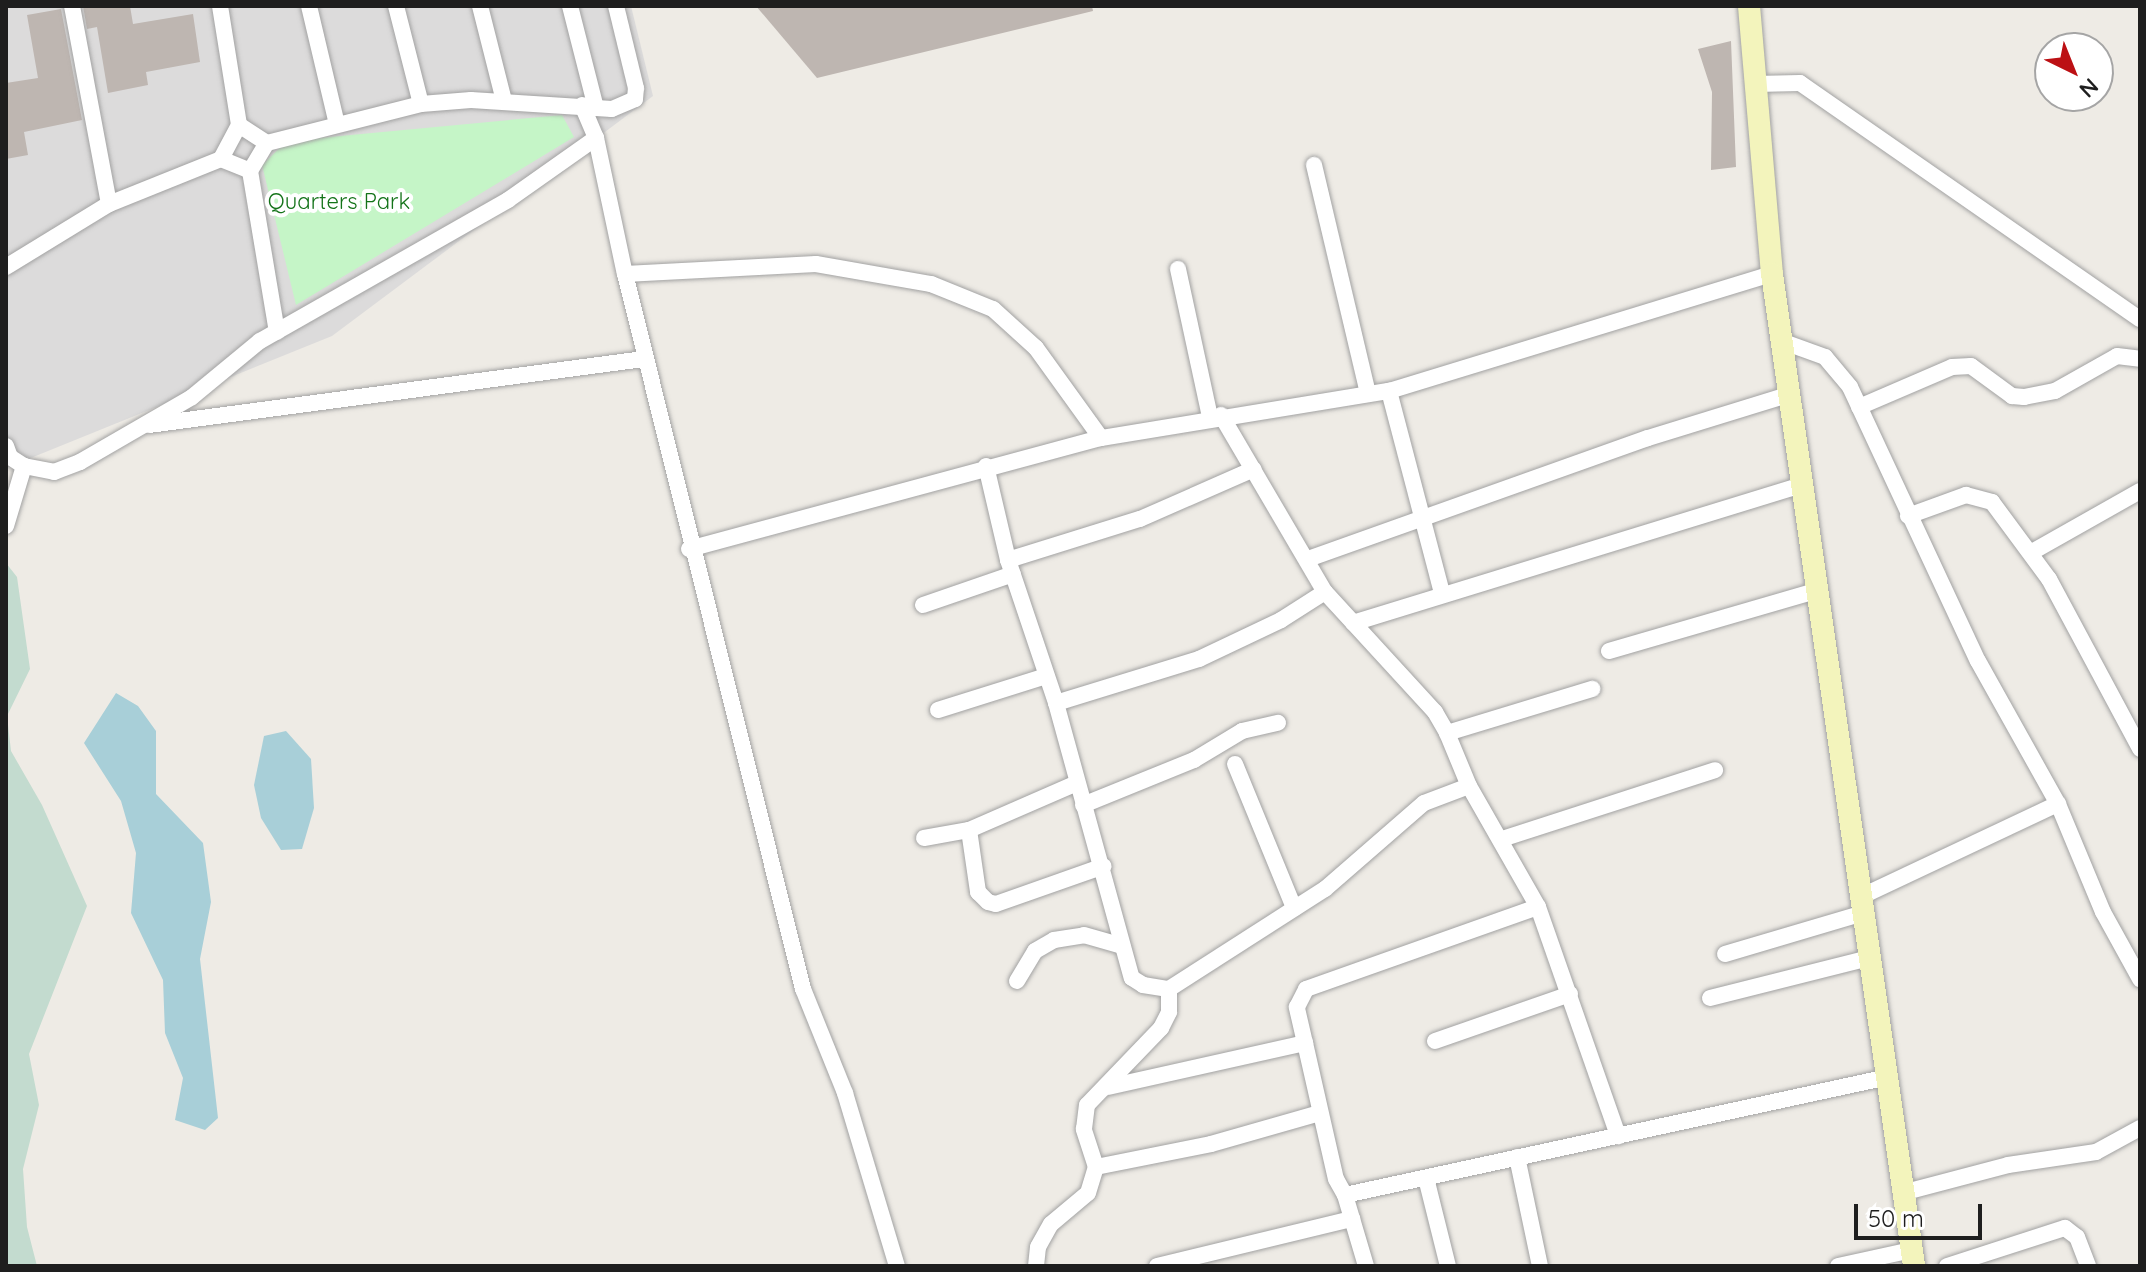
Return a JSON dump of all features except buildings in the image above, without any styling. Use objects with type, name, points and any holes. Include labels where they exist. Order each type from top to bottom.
[{"type":"street","points":[[72,6],[109,204]]},
{"type":"street","points":[[6,267],[109,204],[221,159],[239,125],[220,6]]},
{"type":"street","points":[[309,6],[337,124]]},
{"type":"street","points":[[396,6],[421,104]]},
{"type":"street","points":[[480,6],[504,101]]},
{"type":"street","points":[[570,6],[643,359],[803,989],[850,1108],[897,1266]]},
{"type":"street","points":[[277,332],[250,171],[267,143],[421,104],[504,101],[612,109],[635,99],[616,6]]},
{"type":"street","points":[[1749,6],[1772,274],[1913,1258],[1838,1266]]},
{"type":"street","points":[[1755,84],[1800,83],[2140,319]]},
{"type":"street","points":[[239,125],[267,143]]},
{"type":"street","points":[[6,446],[10,457],[24,466],[54,472],[192,397],[277,332],[508,200],[596,138]]},
{"type":"street","points":[[221,159],[250,171]]},
{"type":"street","points":[[1314,165],[1368,394]]},
{"type":"street","points":[[625,274],[816,264],[931,284],[993,309],[1036,348],[1101,438]]},
{"type":"street","points":[[1178,269],[1216,416],[1254,469],[1325,592],[1435,712],[1447,733],[1469,786],[1502,839],[1538,907],[1618,1136]]},
{"type":"street","points":[[689,549],[986,466],[1101,438],[1216,416],[1389,391],[1772,274]]},
{"type":"street","points":[[1781,341],[1825,357],[1859,407],[1978,661],[2058,804],[2103,912],[2140,979]]},
{"type":"street","points":[[1859,407],[1952,367],[1971,366],[2012,396],[2024,397],[2055,391],[2117,356],[2140,359]]},
{"type":"street","points":[[137,427],[643,359]]},
{"type":"street","points":[[1389,391],[1442,593]]},
{"type":"street","points":[[1308,559],[1648,438],[1788,395]]},
{"type":"street","points":[[6,526],[24,466]]},
{"type":"street","points":[[986,466],[1010,567],[1056,703],[1083,805],[1104,866],[1132,978],[1143,985],[1169,989],[1325,889],[1424,803],[1469,786]]},
{"type":"street","points":[[923,605],[1010,567],[1140,519],[1254,469]]},
{"type":"street","points":[[1353,623],[1442,593],[1801,485]]},
{"type":"street","points":[[2032,552],[2140,491]]},
{"type":"street","points":[[1908,516],[1966,495],[1992,502],[2032,552],[2140,749]]},
{"type":"street","points":[[1609,651],[1816,591]]},
{"type":"street","points":[[1056,703],[1199,659],[1281,620],[1325,592]]},
{"type":"street","points":[[938,710],[1046,676]]},
{"type":"street","points":[[1447,733],[1592,689]]},
{"type":"street","points":[[1083,805],[1194,760],[1242,731],[1278,723]]},
{"type":"street","points":[[1235,764],[1294,908]]},
{"type":"street","points":[[1502,839],[1715,770]]},
{"type":"street","points":[[924,838],[969,830],[1077,783]]},
{"type":"street","points":[[1725,954],[1862,905],[2058,804]]},
{"type":"street","points":[[969,830],[978,892],[988,902],[996,904],[1104,866]]},
{"type":"street","points":[[1366,1266],[1320,1113],[1297,1007],[1306,989],[1538,907]]},
{"type":"street","points":[[1017,981],[1035,951],[1054,940],[1084,935],[1122,946]]},
{"type":"street","points":[[1710,998],[1869,958]]},
{"type":"street","points":[[1036,1266],[1038,1247],[1051,1224],[1088,1193],[1096,1167],[1084,1129],[1087,1105],[1108,1087],[1161,1028],[1169,1012],[1169,989]]},
{"type":"street","points":[[1435,1041],[1570,994]]},
{"type":"street","points":[[1108,1087],[1305,1043]]},
{"type":"street","points":[[1345,1195],[1888,1077]]},
{"type":"street","points":[[1096,1167],[1211,1144],[1320,1113]]},
{"type":"street","points":[[1902,1193],[2008,1165],[2096,1152],[2140,1128]]},
{"type":"street","points":[[1517,1157],[1540,1266]]},
{"type":"street","points":[[1426,1178],[1448,1266]]},
{"type":"street","points":[[1157,1266],[1352,1219]]},
{"type":"street","points":[[1947,1266],[2065,1228],[2077,1237],[2088,1266]]},
{"type":"shaded area","points":[[6,6],[631,6],[653,96],[332,336],[6,468]]},
{"type":"green space","name":"Quarters Park","points":[[562,115],[574,137],[296,305],[262,165],[287,141]]},
{"type":"green space","points":[[6,563],[17,577],[30,669],[7,716],[11,751],[42,805],[87,906],[29,1054],[39,1105],[23,1169],[27,1227],[37,1266],[6,1266]]},
{"type":"water","points":[[116,693],[138,706],[156,731],[156,794],[203,843],[211,902],[200,959],[218,1118],[205,1130],[175,1120],[183,1078],[165,1033],[163,980],[131,913],[136,853],[121,801],[84,743]]},
{"type":"water","points":[[286,731],[311,759],[314,808],[302,849],[281,850],[261,818],[254,785],[264,736]]}]
